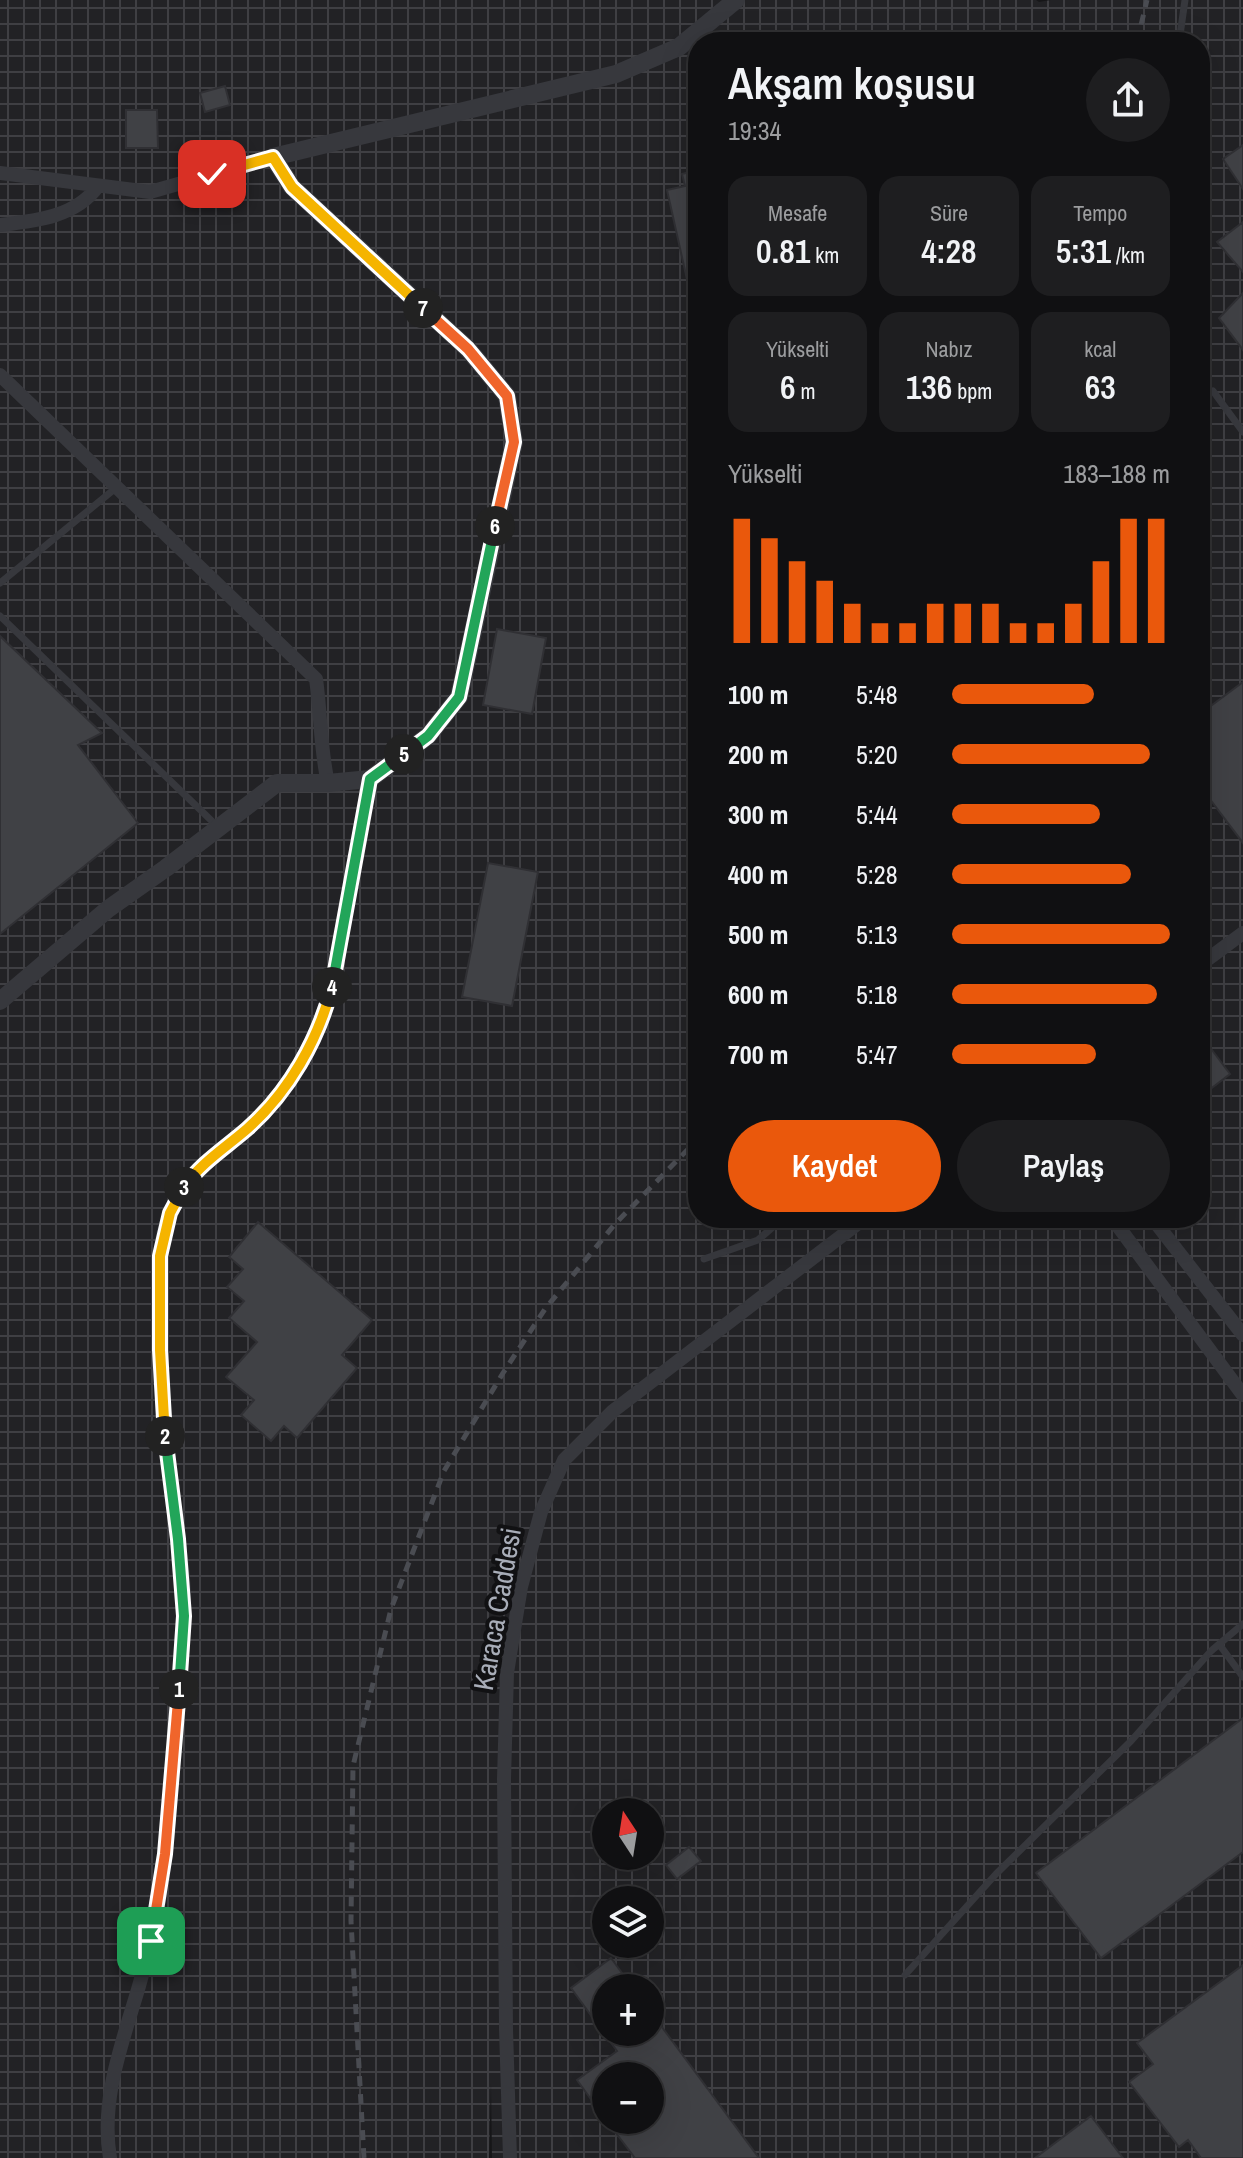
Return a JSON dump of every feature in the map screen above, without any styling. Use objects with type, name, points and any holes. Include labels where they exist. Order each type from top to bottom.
[{"type":"street","points":[[697,32],[736,0]]},
{"type":"street","points":[[0,173],[150,192],[273,157],[616,74],[679,47],[688,40]]},
{"type":"street","points":[[0,1001],[108,909],[277,783],[370,779],[428,736],[459,697],[514,442],[507,396],[468,349],[292,187],[273,157]]},
{"type":"street","points":[[0,225],[36,220],[73,209],[90,197],[98,186]]},
{"type":"street","points":[[0,375],[316,679],[321,717],[321,753],[328,783]]},
{"type":"street","points":[[110,2158],[108,2128],[117,2056],[151,1941],[165,1854],[184,1616],[162,1397],[159,1303],[162,1241],[170,1213],[186,1184],[197,1170],[268,1108],[310,1046],[335,975],[370,779]]},
{"type":"street","points":[[1210,958],[1243,933]]},
{"type":"street","name":"Karaca Caddesi","points":[[510,2158],[504,1779],[507,1673],[521,1587],[541,1512],[564,1460],[613,1411],[847,1228]]},
{"type":"street","points":[[1119,1228],[1243,1395]]},
{"type":"street","points":[[1160,1228],[1243,1335]]},
{"type":"lane","points":[[1180,32],[1185,0]]},
{"type":"lane","points":[[1213,391],[1243,432]]},
{"type":"lane","points":[[0,583],[117,487]]},
{"type":"lane","points":[[0,616],[219,828]]},
{"type":"lane","points":[[704,1259],[758,1240],[772,1228]]},
{"type":"lane","points":[[905,1975],[986,1884],[1098,1775],[1193,1669],[1243,1624]]},
{"type":"lane","points":[[1219,1644],[1243,1677]]},
{"type":"shaded area","points":[[0,0],[1243,0],[1243,2158],[492,2158],[491,2083],[489,2158],[0,2158]]},
{"type":"building","points":[[225,86],[230,105],[205,112],[200,93]]},
{"type":"building","points":[[126,110],[157,110],[158,148],[126,148]]},
{"type":"building","points":[[1243,145],[1243,189],[1223,159]]},
{"type":"building","points":[[688,172],[688,284],[667,190],[685,186],[682,174]]},
{"type":"building","points":[[1243,222],[1243,272],[1217,242]]},
{"type":"building","points":[[1243,293],[1243,350],[1219,318]]},
{"type":"building","points":[[497,629],[546,638],[532,714],[483,705]]},
{"type":"building","points":[[0,636],[102,733],[78,745],[138,823],[0,934]]},
{"type":"building","points":[[1243,682],[1243,843],[1210,799],[1210,707]]},
{"type":"building","points":[[488,863],[538,872],[512,1006],[462,997]]},
{"type":"building","points":[[1210,1047],[1230,1074],[1210,1089]]},
{"type":"building","points":[[258,1222],[372,1320],[342,1355],[357,1368],[297,1438],[284,1426],[271,1441],[241,1415],[254,1400],[226,1377],[257,1342],[229,1318],[244,1301],[227,1287],[243,1269],[229,1257]]},
{"type":"building","points":[[1243,1718],[1243,1852],[1101,1958],[1036,1873]]},
{"type":"building","points":[[689,1847],[701,1861],[677,1879],[666,1865]]},
{"type":"building","points":[[611,1958],[623,1974],[592,1974],[592,2017],[571,1988]]},
{"type":"building","points":[[1243,1965],[1243,2158],[1201,2158],[1188,2140],[1179,2147],[1129,2082],[1153,2064],[1137,2043]]},
{"type":"building","points":[[664,2030],[759,2158],[635,2158],[617,2134],[664,2134],[664,2062],[602,2062],[617,2051],[613,2046],[664,2046]]},
{"type":"building","points":[[592,2069],[592,2101],[577,2080]]},
{"type":"building","points":[[1091,2116],[1123,2158],[1035,2158]]},
{"type":"railway","points":[[1139,32],[1147,0]]},
{"type":"railway","points":[[364,2158],[351,1921],[353,1766],[391,1609],[444,1471],[503,1373],[545,1309],[615,1224],[688,1149]]},
{"type":"route","points":[[151,1941],[165,1854],[184,1616],[162,1397],[159,1303],[160,1256],[165,1227],[176,1200],[197,1170],[268,1108],[298,1068],[310,1046],[335,975],[370,779],[428,736],[459,697],[514,442],[507,396],[468,349],[292,187],[273,157],[212,174]]}]
